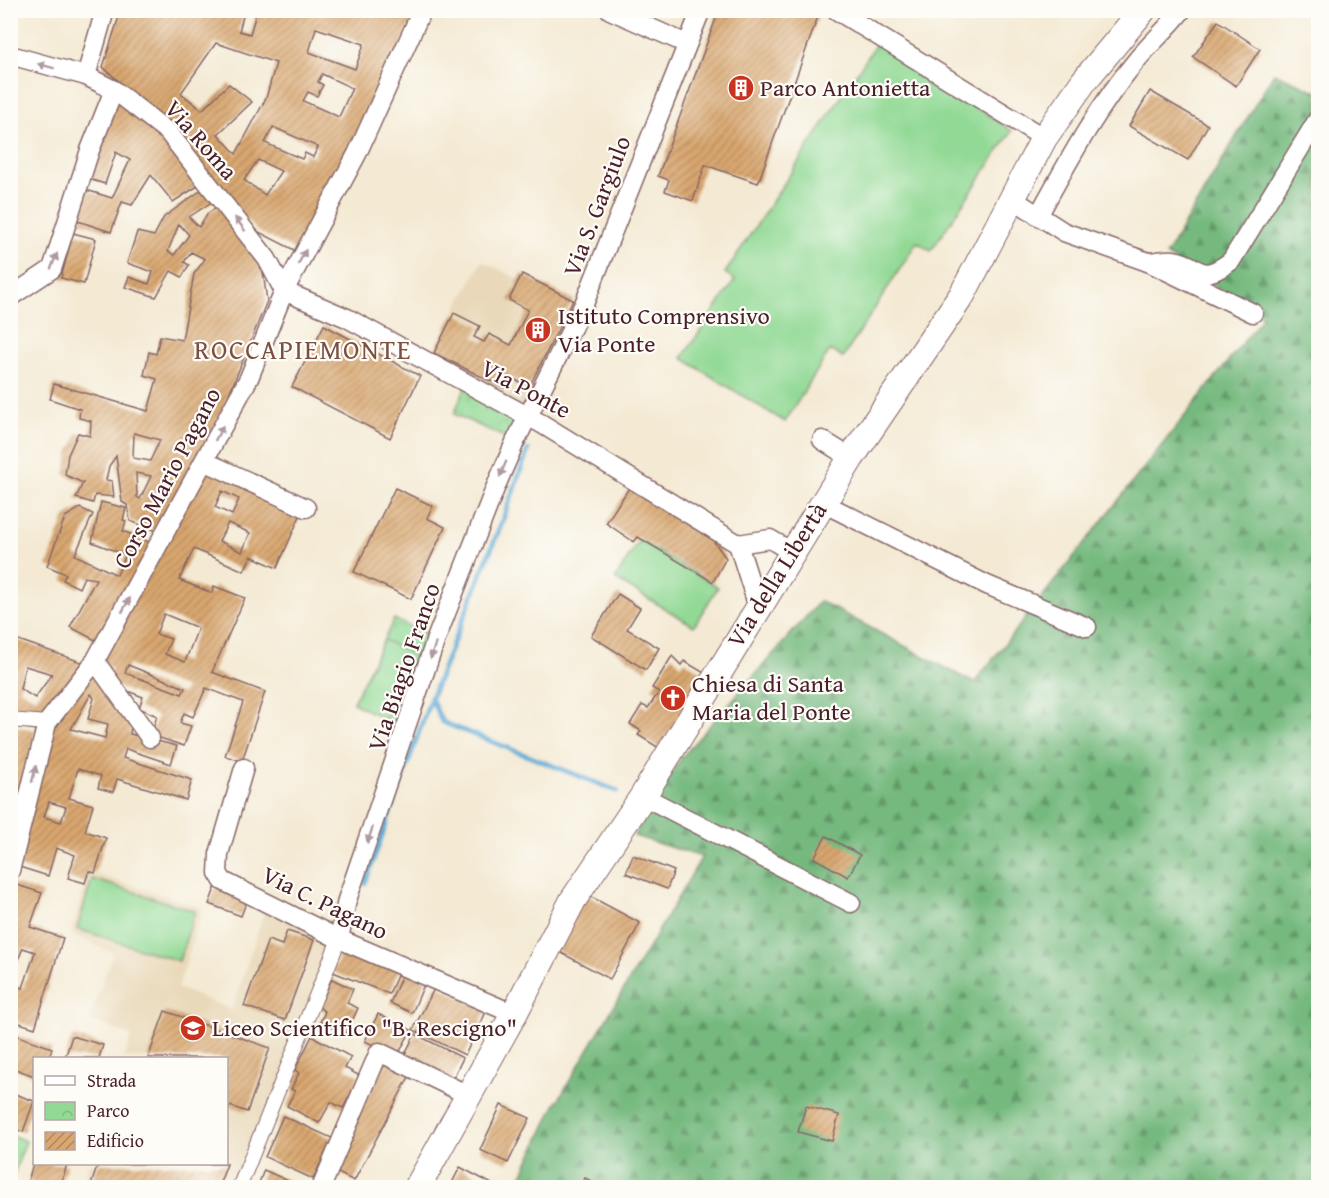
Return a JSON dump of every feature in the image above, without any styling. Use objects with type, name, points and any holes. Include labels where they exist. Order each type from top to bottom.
[{"type":"main road","name":"Via della Libertà","points":[[417,1188],[514,1014],[573,900],[643,796],[850,458],[962,295],[1044,138],[1084,81],[1143,10]]},
{"type":"street","points":[[86,76],[105,10]]},
{"type":"street","name":"Corso Mario Pagano","points":[[10,871],[47,723],[95,661],[249,378],[284,291],[357,154],[422,10]]},
{"type":"street","points":[[610,10],[687,44]]},
{"type":"street","name":"Via S. Gargiulo","points":[[529,417],[584,304],[701,10]]},
{"type":"street","points":[[836,10],[1044,138]]},
{"type":"street","points":[[1038,216],[1078,142],[1109,97],[1136,61],[1182,10]]},
{"type":"street","name":"Via Roma","points":[[10,55],[86,76],[114,90],[168,132],[267,259],[284,291]]},
{"type":"street","points":[[10,297],[52,269],[90,150],[114,90]]},
{"type":"street","points":[[1148,262],[1173,260],[1202,274],[1217,271],[1231,261],[1318,119]]},
{"type":"street","points":[[1013,199],[1064,232],[1148,262],[1253,314]]},
{"type":"street","name":"Via Ponte","points":[[284,291],[347,318],[466,385],[529,417],[582,447],[738,544]]},
{"type":"street","name":"Via Biagio Franco","points":[[339,939],[347,900],[436,639],[496,486],[529,417]]},
{"type":"street","points":[[822,440],[850,458]]},
{"type":"street","points":[[204,461],[306,508]]},
{"type":"street","points":[[823,503],[987,585],[1088,627]]},
{"type":"street","points":[[758,607],[738,544],[770,539],[792,552]]},
{"type":"street","points":[[749,574],[758,583],[772,585]]},
{"type":"street","points":[[95,661],[150,738]]},
{"type":"street","points":[[10,720],[47,723]]},
{"type":"street","name":"Via C. Pagano","points":[[244,768],[219,854],[218,873],[224,881],[339,939],[514,1014]]},
{"type":"street","points":[[643,796],[851,903]]},
{"type":"street","points":[[239,1188],[339,939]]},
{"type":"street","points":[[321,1188],[379,1052],[468,1095]]},
{"type":"shaded area","points":[[482,261],[519,279],[522,274],[584,304],[529,416],[426,363]]},
{"type":"shaded area","name":"Liceo Scientifico \"B. Rescigno\"","points":[[89,872],[203,908],[178,988],[232,1010],[267,903],[339,939],[239,1187],[81,1187],[89,1165],[228,1165],[228,1057],[124,1057],[131,1036],[89,1020],[113,953],[71,934]]},
{"type":"green space","points":[[878,41],[1012,131],[931,251],[917,242],[843,358],[830,350],[785,422],[682,358],[735,280],[725,273]]},
{"type":"green space","points":[[1274,73],[1318,92],[1318,1187],[516,1188],[553,1109],[702,857],[634,836],[681,758],[820,601],[974,683],[1263,317],[1166,255]]},
{"type":"green space","points":[[466,385],[529,416],[515,442],[454,414]]},
{"type":"green space","points":[[639,540],[718,587],[694,626],[615,579]]},
{"type":"green space","points":[[394,619],[436,639],[407,730],[353,703]]},
{"type":"green space","points":[[384,640],[416,656],[385,719],[353,703]]},
{"type":"green space","points":[[92,879],[195,911],[179,961],[77,929]]},
{"type":"green space","points":[[11,1135],[26,1141],[11,1182]]},
{"type":"building","points":[[121,10],[236,10],[244,13],[239,31],[250,34],[257,10],[375,10],[394,17],[397,10],[416,10],[384,86],[298,252],[257,231],[143,103],[103,67]],"holes":[[[316,28],[364,44],[355,69],[309,52]],[[216,43],[276,63],[266,98],[236,154],[218,134],[252,102],[229,84],[202,110],[181,93]],[[322,74],[352,88],[339,117],[303,101],[308,92],[317,96],[323,85],[318,82]],[[273,127],[318,147],[313,157],[305,153],[302,159],[265,143]],[[258,160],[281,171],[265,195],[244,180]]]},
{"type":"building","name":"Parco Antonietta","points":[[719,10],[820,11],[758,183],[705,165],[693,201],[665,191],[669,180],[658,176]]},
{"type":"building","points":[[1218,21],[1260,49],[1236,86],[1193,57]]},
{"type":"building","points":[[1150,91],[1208,125],[1188,160],[1129,126]]},
{"type":"building","points":[[116,96],[157,129],[201,184],[173,202],[151,175],[132,205],[122,202],[111,232],[72,219],[83,189],[112,198],[130,160],[116,152],[105,184],[82,177]]},
{"type":"building","points":[[207,186],[216,199],[189,217],[199,227],[208,213],[221,205],[261,257],[267,301],[225,404],[160,532],[130,521],[127,505],[122,502],[116,456],[109,466],[106,480],[112,481],[114,497],[95,495],[93,503],[76,498],[83,483],[65,475],[68,455],[78,433],[90,436],[91,421],[79,418],[80,409],[50,399],[54,384],[148,411],[157,379],[144,375],[149,352],[156,354],[160,336],[182,340],[194,274],[205,259],[191,252],[184,262],[189,265],[182,277],[171,271],[156,297],[125,287],[129,277],[149,284],[153,272],[127,263],[137,232],[154,236],[164,217]],"holes":[[[179,224],[189,235],[174,255],[168,251]],[[134,433],[160,440],[150,461],[133,458]],[[136,473],[151,476],[140,499],[137,497]]]},
{"type":"building","points":[[73,233],[96,239],[84,284],[61,278]]},
{"type":"building","name":"Istituto Comprensivo Via Ponte","points":[[522,274],[573,300],[529,387],[510,377],[504,388],[434,353],[454,313],[480,326],[474,337],[484,342],[489,334],[511,345],[528,310],[509,300]]},
{"type":"building","points":[[324,325],[420,376],[390,438],[292,387]]},
{"type":"building","points":[[204,463],[304,507],[277,568],[251,556],[244,571],[194,549],[179,580],[212,593],[214,586],[245,598],[212,672],[265,692],[242,761],[225,756],[243,702],[206,688],[193,717],[184,713],[180,723],[191,726],[184,746],[151,735],[157,716],[139,708],[143,697],[112,685],[108,676],[112,668],[98,662]],"holes":[[[222,491],[239,499],[232,515],[215,507]],[[228,523],[250,533],[242,552],[219,541]],[[164,614],[198,628],[185,662],[165,654],[171,639],[156,634]],[[128,665],[185,688],[182,694],[125,673]]]},
{"type":"building","points":[[395,488],[433,506],[427,518],[445,527],[411,599],[354,572]]},
{"type":"building","points":[[629,488],[712,539],[726,558],[713,582],[638,537],[634,542],[606,523]]},
{"type":"building","points":[[101,502],[126,508],[123,531],[154,544],[101,643],[70,627],[96,579],[84,577],[79,588],[63,580],[66,574],[47,566],[65,517],[80,508],[93,514],[75,555],[117,575],[126,555],[92,542]]},
{"type":"building","points":[[618,594],[640,608],[627,629],[659,648],[646,670],[591,636]]},
{"type":"building","points":[[10,637],[87,664],[44,722],[10,720]],"holes":[[[25,666],[52,674],[35,698],[20,689]]]},
{"type":"building","name":"Chiesa di Santa Maria del Ponte","points":[[672,656],[681,665],[684,661],[706,674],[659,748],[638,735],[641,731],[630,724],[642,705],[648,708],[659,692],[652,688]]},
{"type":"building","points":[[95,667],[132,719],[130,734],[177,746],[171,764],[126,749],[123,758],[192,780],[186,800],[117,779],[113,792],[98,788],[101,776],[78,769],[69,798],[93,805],[85,831],[106,838],[95,873],[89,871],[85,883],[68,878],[75,855],[56,848],[48,876],[13,865],[57,713]],"holes":[[[91,694],[94,698],[88,719],[108,724],[105,738],[71,729]],[[49,802],[66,807],[61,822],[44,817]]]},
{"type":"building","points":[[10,725],[35,730],[24,794],[15,792],[12,811]]},
{"type":"building","points":[[826,836],[860,855],[848,877],[814,858]]},
{"type":"building","points":[[633,855],[674,871],[667,889],[626,873]]},
{"type":"building","points":[[14,884],[42,893],[30,927],[63,938],[35,1028],[10,1020],[10,984],[23,988],[35,952],[23,948],[10,980],[10,897]]},
{"type":"building","points":[[216,886],[248,898],[241,916],[209,904]]},
{"type":"building","points":[[584,893],[640,923],[610,979],[554,949]]},
{"type":"building","points":[[287,931],[314,940],[285,1020],[244,1006],[268,940],[282,945]]},
{"type":"building","points":[[344,945],[400,969],[389,994],[333,972]]},
{"type":"building","points":[[404,970],[426,980],[412,1013],[390,1003]]},
{"type":"building","points":[[332,979],[353,989],[347,1003],[358,1008],[346,1034],[320,1022],[325,1012],[319,1007]]},
{"type":"building","points":[[436,985],[487,1010],[465,1055],[413,1030]]},
{"type":"building","points":[[165,1011],[270,1048],[247,1112],[230,1106],[228,1110],[228,1057],[148,1057]]},
{"type":"building","points":[[378,1014],[411,1030],[397,1057],[365,1041]]},
{"type":"building","points":[[10,1033],[52,1048],[49,1057],[33,1057],[33,1076],[10,1067]]},
{"type":"building","points":[[415,1034],[463,1058],[451,1082],[403,1058]]},
{"type":"building","points":[[72,1036],[103,1045],[99,1057],[65,1057]]},
{"type":"building","points":[[312,1036],[351,1057],[345,1068],[360,1076],[343,1108],[331,1102],[319,1123],[287,1106],[295,1091],[291,1089],[299,1073],[295,1070]]},
{"type":"building","points":[[387,1060],[411,1073],[354,1181],[330,1169]]},
{"type":"building","points":[[10,1092],[33,1101],[33,1104],[23,1132],[10,1127]]},
{"type":"building","points":[[501,1105],[530,1118],[508,1163],[480,1150]]},
{"type":"building","points":[[806,1106],[839,1115],[832,1141],[798,1132]]},
{"type":"building","points":[[283,1116],[332,1138],[313,1179],[265,1157]]},
{"type":"building","points":[[33,1164],[67,1165],[60,1188],[48,1188],[28,1181]]},
{"type":"building","points":[[98,1165],[227,1165],[218,1188],[90,1188]]},
{"type":"building","points":[[460,1167],[494,1185],[492,1188],[461,1188],[452,1183]]},
{"type":"building","points":[[264,1170],[300,1186],[299,1188],[257,1188]]},
{"type":"building","points":[[585,1178],[605,1188],[580,1188]]},
{"type":"waterway","points":[[365,883],[431,698],[502,522],[528,450]]},
{"type":"waterway","points":[[431,698],[442,722],[617,791]]},
{"type":"place","name":"Parco Antonietta","points":[[741,88]]},
{"type":"place","name":"Istituto Comprensivo Via Ponte","points":[[538,330]]},
{"type":"place","name":"Chiesa di Santa Maria del Ponte","points":[[673,698]]},
{"type":"place","name":"Liceo Scientifico \"B. Rescigno\"","points":[[193,1028]]},
{"type":"district","name":"ROCCAPIEMONTE","points":[[303,350]]}]
